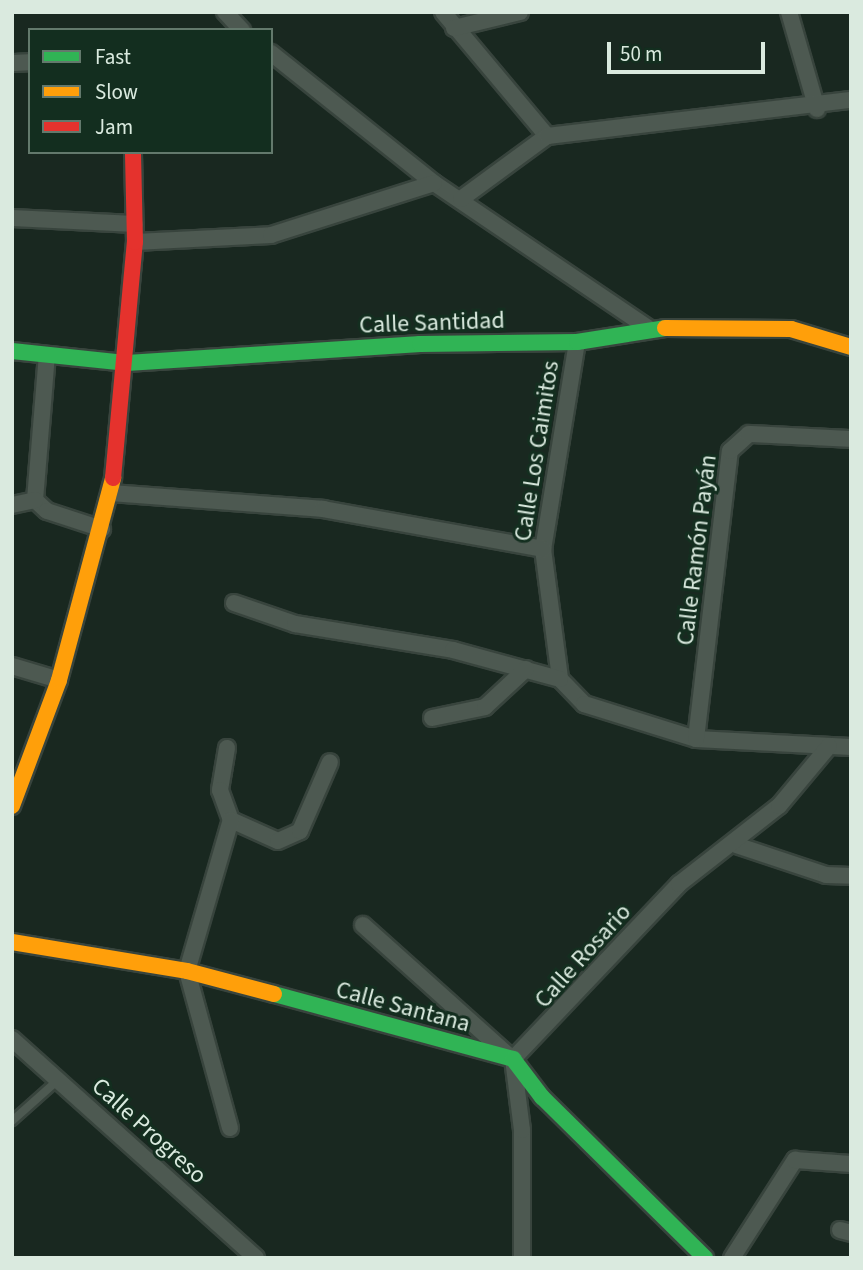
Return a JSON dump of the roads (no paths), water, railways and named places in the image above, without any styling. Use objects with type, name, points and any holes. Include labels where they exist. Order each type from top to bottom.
[{"type":"street","points":[[225,12],[240,28]]},
{"type":"street","points":[[443,12],[547,136]]},
{"type":"street","points":[[454,28],[520,12]]},
{"type":"street","points":[[789,12],[817,109]]},
{"type":"street","points":[[273,55],[434,183],[648,328]]},
{"type":"street","points":[[461,199],[547,136],[817,109],[851,100]]},
{"type":"street","points":[[12,806],[59,680],[112,493],[127,363],[135,242],[133,154]]},
{"type":"street","points":[[135,242],[271,234],[434,183]]},
{"type":"street","points":[[12,218],[135,225]]},
{"type":"street","name":"Calle Santidad","points":[[12,351],[127,363],[420,344],[577,342],[648,328],[791,329],[851,347]]},
{"type":"street","name":"Calle Los Caimitos","points":[[560,679],[543,550],[577,342]]},
{"type":"street","points":[[47,355],[35,499],[47,511],[102,530]]},
{"type":"street","name":"Calle Ramón Payán","points":[[696,739],[730,451],[749,434],[851,439]]},
{"type":"street","points":[[112,493],[323,509],[543,550]]},
{"type":"street","points":[[12,505],[35,499]]},
{"type":"street","points":[[234,603],[295,624],[526,669],[560,679],[584,704],[696,739],[851,747]]},
{"type":"street","points":[[12,666],[59,680]]},
{"type":"street","points":[[432,718],[478,711],[526,669]]},
{"type":"street","name":"Calle Rosario","points":[[513,1059],[679,884],[736,845],[829,746]]},
{"type":"street","points":[[228,748],[220,790],[231,820],[187,971],[230,1128]]},
{"type":"street","points":[[231,820],[278,841],[292,838],[330,762]]},
{"type":"street","points":[[736,845],[826,876],[851,876]]},
{"type":"street","points":[[363,925],[513,1059],[542,1097],[705,1258]]},
{"type":"street","name":"Calle Santana","points":[[12,943],[187,971],[513,1059]]},
{"type":"street","name":"Calle Progreso","points":[[12,1040],[256,1258]]},
{"type":"street","points":[[513,1059],[522,1130],[522,1258]]},
{"type":"street","points":[[732,1258],[795,1160],[851,1164]]},
{"type":"lane","points":[[12,1121],[58,1080]]}]
